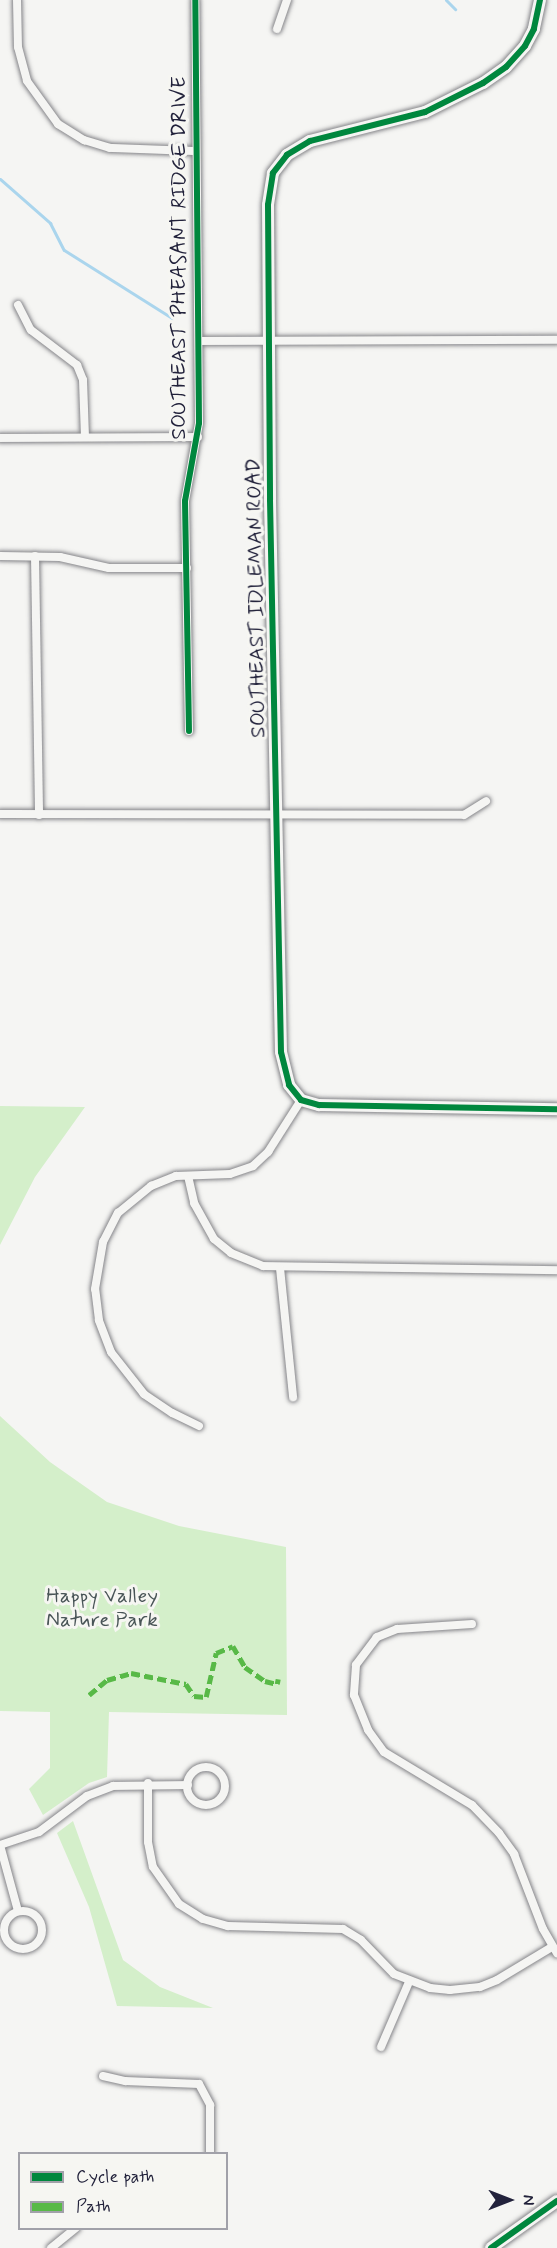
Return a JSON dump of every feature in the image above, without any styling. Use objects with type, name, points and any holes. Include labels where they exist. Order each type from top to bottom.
[{"type":"main road","name":"SOUTHEAST IDLEMAN ROAD","points":[[301,1100],[286,1078],[281,1052],[268,193],[278,165],[310,141],[425,112],[483,83],[506,67],[525,46],[536,24],[540,0]]},
{"type":"main road","points":[[301,1100],[337,1107],[557,1109]]},
{"type":"main road","points":[[491,2248],[557,2201]]},
{"type":"street","points":[[17,0],[18,47],[27,81],[58,124],[84,140],[110,148],[196,151]]},
{"type":"street","name":"SOUTHEAST PHEASANT RIDGE DRIVE","points":[[189,731],[186,485],[198,437],[199,341],[195,0]]},
{"type":"street","points":[[277,29],[287,0]]},
{"type":"street","points":[[18,305],[31,330],[77,365],[83,380],[85,437]]},
{"type":"street","points":[[199,341],[557,340]]},
{"type":"street","points":[[0,438],[198,437]]},
{"type":"street","points":[[0,556],[74,559],[109,568],[187,568]]},
{"type":"street","points":[[35,556],[39,815]]},
{"type":"street","points":[[0,814],[277,818],[464,815],[486,801]]},
{"type":"street","points":[[199,1426],[144,1394],[120,1367],[101,1328],[95,1289],[103,1242],[118,1213],[151,1185],[188,1176],[230,1174],[253,1166],[268,1152],[301,1100]]},
{"type":"street","points":[[188,1176],[196,1209],[218,1243],[248,1262],[280,1268],[557,1270]]},
{"type":"street","points":[[280,1268],[293,1397]]},
{"type":"street","points":[[148,1784],[148,1842],[153,1867],[179,1904],[203,1919],[228,1926],[342,1929],[361,1940],[385,1967],[409,1982],[450,1990],[480,1987],[555,1950],[525,1876],[499,1833],[472,1805],[384,1752],[368,1730],[354,1695],[356,1665],[377,1637],[397,1629],[472,1624]]},
{"type":"street","points":[[202,1767],[217,1770],[225,1785],[220,1799],[208,1804],[193,1799],[188,1785],[191,1774],[202,1767]]},
{"type":"street","points":[[18,1911],[0,1845],[39,1832],[101,1790],[125,1784],[188,1785]]},
{"type":"street","points":[[18,1911],[35,1915],[42,1927],[42,1936],[28,1949],[12,1946],[4,1936],[5,1922],[18,1911]]},
{"type":"street","points":[[381,2047],[409,1982]]},
{"type":"street","points":[[103,2076],[125,2081],[199,2084],[210,2105],[210,2152]]},
{"type":"street","points":[[51,2248],[75,2230]]},
{"type":"green space","points":[[0,1106],[85,1107],[35,1177],[0,1245]]},
{"type":"green space","name":"Happy Valley Nature Park","points":[[0,1416],[50,1462],[107,1502],[179,1526],[286,1547],[287,1715],[109,1712],[107,1777],[89,1783],[43,1815],[29,1789],[50,1768],[50,1712],[0,1711]]},
{"type":"green space","points":[[73,1821],[123,1960],[160,1987],[213,2008],[117,2006],[89,1907],[57,1833]]},
{"type":"waterway","points":[[446,0],[455,9]]},
{"type":"waterway","points":[[0,179],[50,223],[64,250],[172,318]]},
{"type":"marked path","points":[[89,1695],[107,1680],[131,1673],[186,1684],[194,1696],[206,1697],[216,1653],[233,1646],[245,1667],[265,1681],[277,1684],[278,1679]]},
{"type":"cycle path","points":[[189,731],[185,501],[199,423],[195,0]]},
{"type":"cycle path","points":[[540,0],[534,29],[525,46],[506,67],[483,83],[425,112],[310,141],[287,155],[273,173],[268,205],[270,500],[281,1052],[289,1085],[301,1100],[319,1105],[557,1109]]},
{"type":"cycle path","points":[[491,2248],[557,2201]]}]
